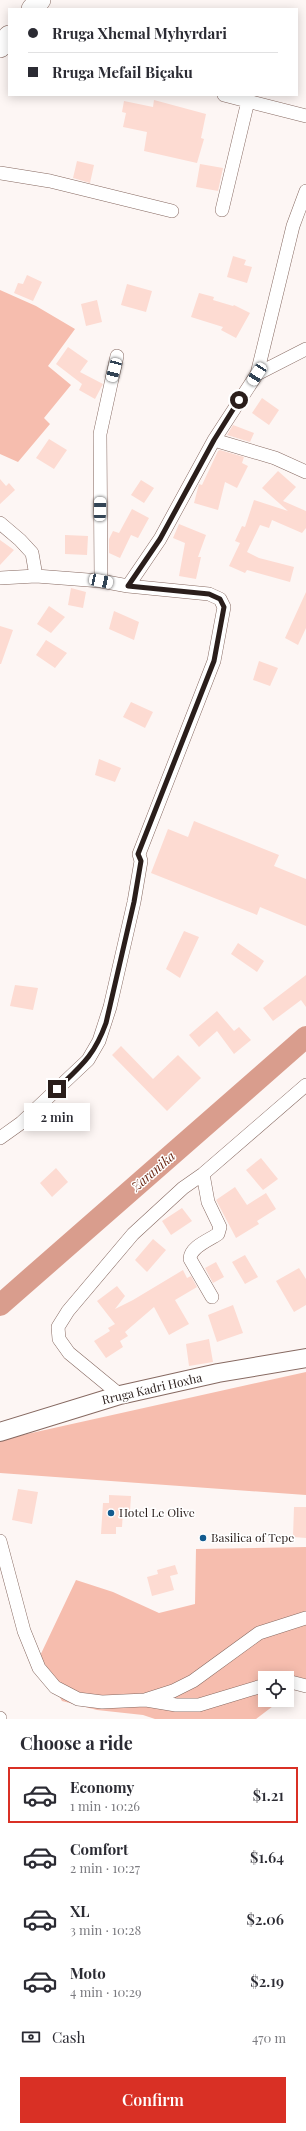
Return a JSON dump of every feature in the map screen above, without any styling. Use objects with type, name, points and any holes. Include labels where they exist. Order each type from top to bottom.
[{"type":"main road","points":[[33,8],[40,0]]},
{"type":"main road","name":"Rruga Kadri Hoxha","points":[[0,1432],[120,1395],[218,1373],[306,1358]]},
{"type":"street","points":[[228,96],[306,116]]},
{"type":"street","points":[[222,210],[248,101]]},
{"type":"street","points":[[0,173],[50,181],[172,211]]},
{"type":"street","points":[[128,586],[160,539],[214,440],[257,374],[292,226],[306,191]]},
{"type":"street","points":[[257,374],[306,349]]},
{"type":"street","points":[[101,581],[100,434],[117,356]]},
{"type":"street","points":[[214,440],[276,458],[306,472]]},
{"type":"street","points":[[0,523],[20,540],[32,553],[36,576]]},
{"type":"street","points":[[0,578],[36,576],[101,581],[128,586],[209,594],[220,599],[224,607],[218,648],[138,854],[141,861],[134,902],[110,1007],[99,1041],[88,1060],[21,1123],[0,1138]]},
{"type":"street","points":[[120,1395],[69,1352],[59,1339],[58,1327],[85,1289],[133,1234],[183,1188],[203,1174],[306,1085]]},
{"type":"street","points":[[203,1174],[208,1202],[220,1227],[220,1231],[194,1250],[190,1255],[190,1259],[212,1297]]},
{"type":"street","points":[[0,1541],[24,1631],[40,1668],[55,1687],[78,1699],[102,1702],[145,1700],[176,1705],[199,1705],[258,1687]]},
{"type":"street","points":[[145,1700],[173,1691],[193,1681],[259,1633],[306,1618]]},
{"type":"street","points":[[294,1683],[306,1686]]},
{"type":"shaded area","points":[[0,290],[36,306],[75,329],[48,366],[71,385],[44,418],[50,424],[18,462],[0,454]]},
{"type":"shaded area","points":[[306,1372],[306,1495],[0,1473],[0,1440]]},
{"type":"shaded area","points":[[306,1547],[306,1681],[294,1690],[294,1671],[258,1671],[258,1707],[272,1707],[256,1719],[155,1719],[143,1715],[97,1710],[62,1701],[38,1660],[76,1580],[113,1592],[159,1613],[195,1604],[196,1549]]},
{"type":"building","points":[[154,100],[206,114],[201,138],[204,139],[197,163],[144,151],[147,132],[123,127],[126,113],[122,112],[124,101],[153,107]]},
{"type":"building","points":[[77,161],[94,165],[90,183],[73,178]]},
{"type":"building","points":[[200,164],[223,168],[218,191],[196,187]]},
{"type":"building","points":[[233,256],[246,260],[244,265],[252,267],[247,283],[227,277]]},
{"type":"building","points":[[27,275],[42,282],[33,301],[14,293],[18,283],[23,284]]},
{"type":"building","points":[[127,284],[152,291],[146,312],[121,305]]},
{"type":"building","points":[[199,293],[214,297],[213,300],[233,306],[234,305],[250,313],[236,338],[221,330],[223,327],[191,317]]},
{"type":"building","points":[[97,300],[102,322],[86,326],[81,304]]},
{"type":"building","points":[[68,347],[88,361],[80,372],[103,384],[95,399],[79,390],[82,384],[56,364]]},
{"type":"building","points":[[262,398],[279,410],[269,425],[252,413]]},
{"type":"building","points":[[233,425],[254,433],[250,442],[227,435]]},
{"type":"building","points":[[49,439],[67,450],[54,469],[36,458]]},
{"type":"building","points":[[220,450],[244,457],[242,463],[248,466],[237,488],[225,482],[218,510],[194,503],[199,484],[202,485],[218,451]]},
{"type":"building","points":[[278,471],[296,487],[283,501],[306,511],[306,528],[302,533],[272,520],[269,528],[260,525],[247,552],[259,558],[294,567],[290,582],[247,570],[245,573],[229,566],[240,543],[235,541],[242,526],[245,527],[254,500],[288,511],[262,488]]},
{"type":"building","points":[[0,479],[6,486],[9,483],[15,490],[0,504]]},
{"type":"building","points":[[141,480],[154,488],[144,503],[131,495]]},
{"type":"building","points":[[132,509],[149,518],[138,538],[131,535],[120,558],[109,553],[109,539],[113,531],[119,533]]},
{"type":"building","points":[[179,524],[206,535],[198,557],[201,557],[196,579],[179,576],[185,543],[173,538]]},
{"type":"building","points":[[65,535],[88,536],[87,555],[65,554]]},
{"type":"building","points":[[0,540],[14,550],[0,565]]},
{"type":"building","points":[[71,588],[86,592],[83,608],[68,605]]},
{"type":"building","points":[[306,592],[306,628],[298,645],[285,638]]},
{"type":"building","points":[[49,606],[65,617],[51,633],[37,624]]},
{"type":"building","points":[[114,611],[139,622],[134,640],[109,629]]},
{"type":"building","points":[[0,626],[13,630],[1,664],[0,664]]},
{"type":"building","points":[[46,640],[67,653],[55,668],[36,655]]},
{"type":"building","points":[[259,661],[278,668],[270,686],[253,680]]},
{"type":"building","points":[[131,702],[153,712],[145,728],[123,717]]},
{"type":"building","points":[[99,759],[121,768],[115,782],[95,775]]},
{"type":"building","points":[[194,821],[279,855],[274,866],[306,879],[306,926],[260,907],[257,915],[151,873],[168,829],[188,837]]},
{"type":"building","points":[[184,931],[199,937],[180,978],[166,969]]},
{"type":"building","points":[[238,943],[264,961],[257,972],[231,954]]},
{"type":"building","points":[[306,975],[306,1007],[301,1000],[273,1021],[263,1008]]},
{"type":"building","points":[[15,985],[38,988],[33,1010],[10,1006]]},
{"type":"building","points":[[217,1011],[234,1031],[239,1027],[251,1040],[234,1054],[217,1031],[199,1047],[189,1035]]},
{"type":"building","points":[[121,1046],[153,1079],[178,1055],[201,1078],[167,1111],[112,1055]]},
{"type":"building","points":[[261,1158],[278,1179],[263,1190],[246,1170]]},
{"type":"building","points":[[56,1168],[68,1182],[52,1197],[40,1183]]},
{"type":"building","points":[[235,1187],[247,1205],[266,1193],[276,1209],[257,1221],[259,1224],[236,1238],[216,1200]]},
{"type":"building","points":[[182,1208],[192,1221],[171,1235],[162,1221]]},
{"type":"building","points":[[153,1239],[166,1250],[147,1272],[135,1260]]},
{"type":"building","points":[[245,1255],[258,1277],[245,1284],[232,1262]]},
{"type":"building","points":[[216,1262],[224,1277],[213,1283],[205,1268]]},
{"type":"building","points":[[299,1268],[306,1279],[306,1305],[294,1312],[276,1281]]},
{"type":"building","points":[[183,1270],[187,1278],[191,1276],[197,1287],[175,1300],[189,1324],[169,1335],[154,1307],[125,1332],[128,1336],[120,1341],[123,1347],[106,1358],[94,1341],[110,1331],[108,1328],[115,1324],[97,1301],[117,1286],[125,1296],[115,1309]]},
{"type":"building","points":[[233,1305],[243,1333],[217,1342],[208,1315]]},
{"type":"building","points":[[209,1339],[213,1362],[189,1366],[186,1344]]},
{"type":"building","points":[[18,1489],[38,1492],[32,1524],[12,1520]]},
{"type":"building","points":[[109,1495],[131,1496],[130,1511],[123,1511],[122,1527],[116,1527],[116,1534],[101,1534],[103,1503],[109,1503]]},
{"type":"building","points":[[294,1507],[306,1507],[306,1538],[293,1537]]},
{"type":"building","points":[[175,1565],[178,1574],[170,1576],[174,1590],[152,1596],[147,1577],[158,1574],[157,1570]]},
{"type":"waterway","name":"Zaranika","points":[[0,1305],[306,1037]]},
{"type":"place","name":"Hotel Le Olive","points":[[111,1513]]},
{"type":"place","name":"Basilica of Tepe","points":[[203,1538]]},
{"type":"route","points":[[57,1089],[88,1060],[99,1041],[106,1023],[134,902],[141,861],[138,854],[214,661],[218,648],[224,607],[223,602],[220,599],[209,594],[128,586],[160,539],[214,440],[239,400]]}]
